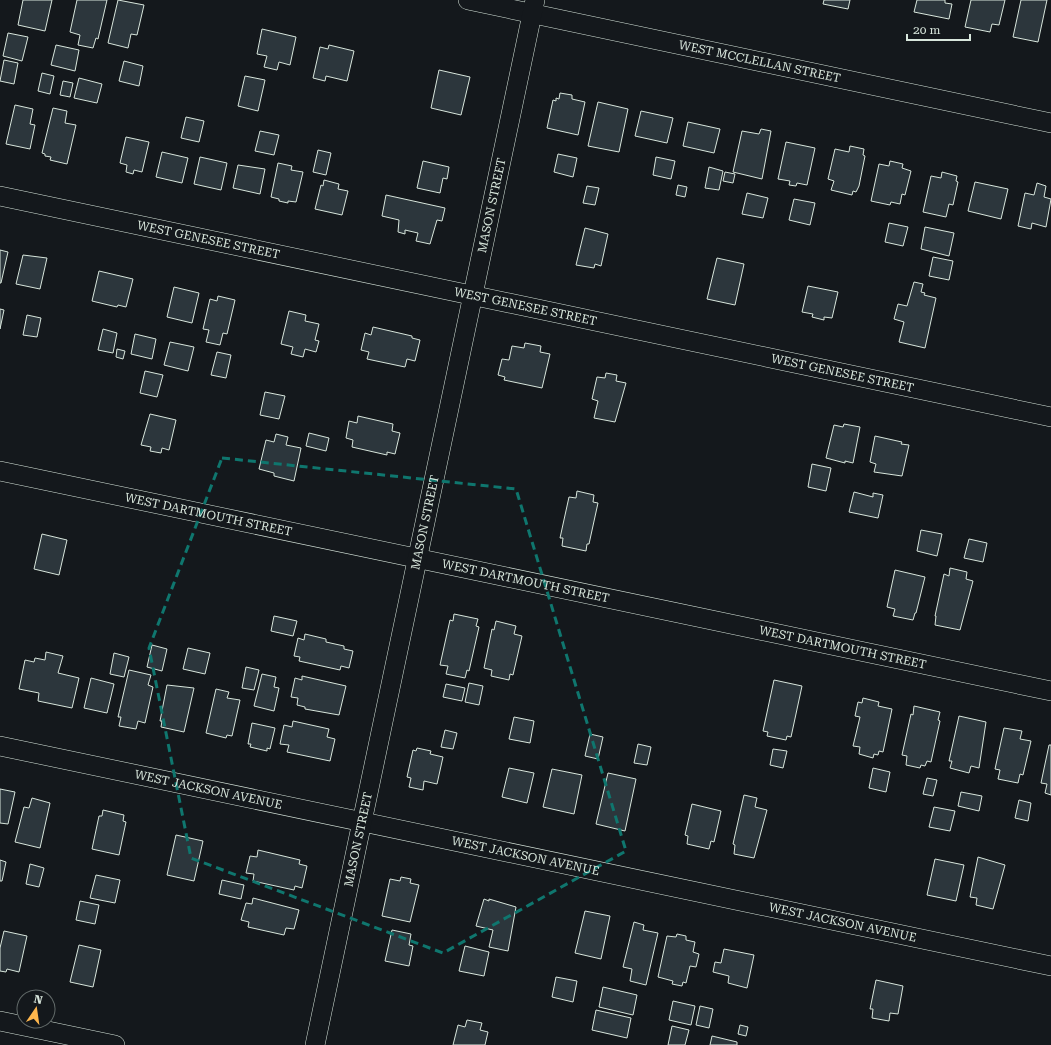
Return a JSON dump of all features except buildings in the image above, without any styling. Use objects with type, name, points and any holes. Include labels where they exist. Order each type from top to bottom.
[{"type":"street","name":"WEST MCCLELLAN STREET","points":[[468,0],[533,7],[1051,123]]},
{"type":"street","name":"MASON STREET","points":[[315,1045],[533,7]]},
{"type":"street","name":"WEST GENESEE STREET","points":[[0,196],[1051,417]]},
{"type":"street","name":"WEST DARTMOUTH STREET","points":[[0,471],[1051,691]]},
{"type":"street","name":"WEST JACKSON AVENUE","points":[[0,746],[1051,966]]},
{"type":"street","points":[[0,1021],[115,1045]]},
{"type":"highlighted area","points":[[222,458],[516,489],[626,851],[443,953],[191,858],[149,648]]}]
